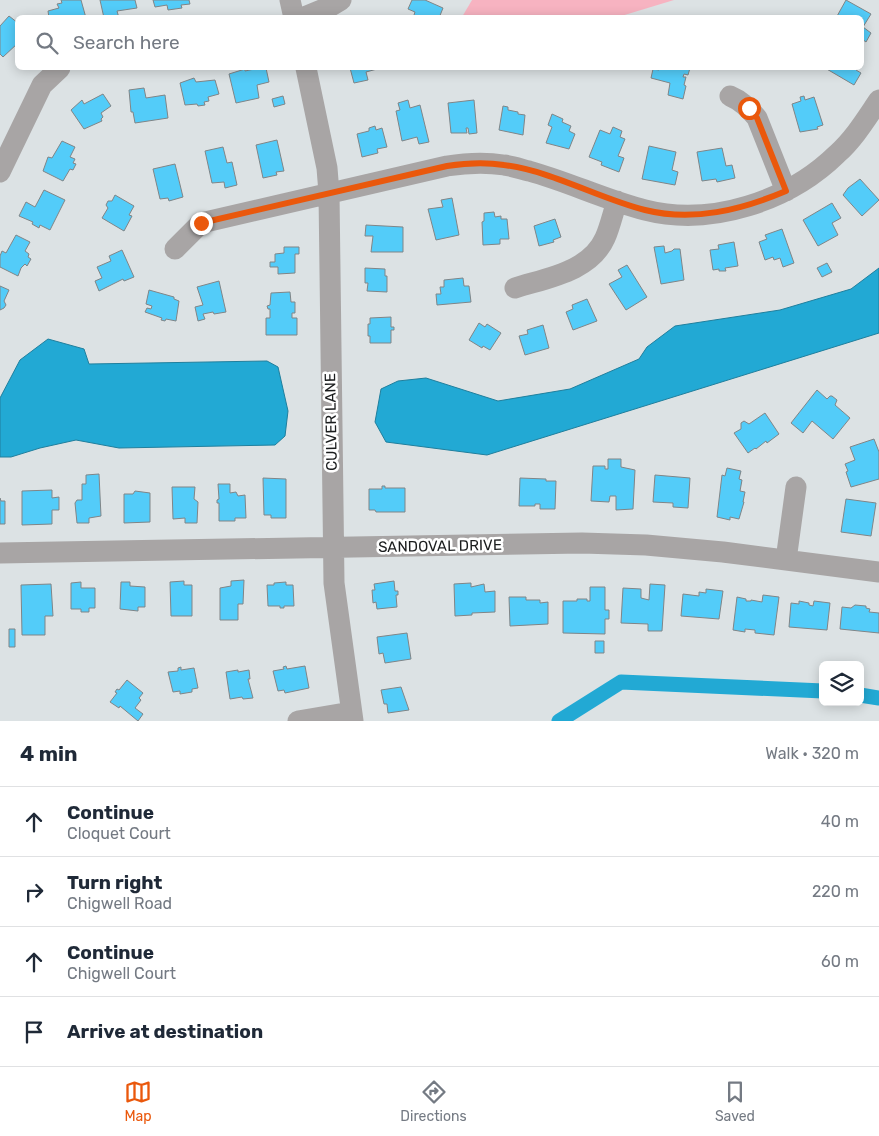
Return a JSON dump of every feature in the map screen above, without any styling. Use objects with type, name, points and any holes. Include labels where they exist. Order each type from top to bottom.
[{"type":"street","points":[[290,0],[293,15]]},
{"type":"street","points":[[309,15],[341,0]]},
{"type":"street","points":[[1,168],[42,85],[58,70]]},
{"type":"street","name":"CULVER LANE","points":[[306,70],[327,168],[329,193],[334,584],[352,716]]},
{"type":"street","points":[[730,96],[749,108],[757,118],[786,191]]},
{"type":"street","points":[[175,249],[201,223],[447,166],[488,163],[505,165],[552,177],[646,210],[670,214],[703,214],[730,210],[757,203],[786,191],[818,171],[838,154],[856,134],[879,100]]},
{"type":"street","points":[[515,288],[570,271],[591,258],[605,240],[617,201]]},
{"type":"street","points":[[786,560],[796,487]]},
{"type":"street","name":"SANDOVAL DRIVE","points":[[0,553],[582,543],[646,545],[723,552],[879,572]]},
{"type":"street","points":[[298,721],[352,716]]},
{"type":"shaded area","points":[[472,0],[674,0],[625,15],[463,15]]},
{"type":"water","points":[[879,268],[879,333],[487,455],[386,442],[375,422],[381,389],[398,381],[426,378],[498,401],[570,389],[639,359],[647,347],[675,326],[780,310],[851,289]]},
{"type":"water","points":[[48,339],[84,349],[89,364],[267,361],[278,367],[288,411],[285,436],[275,445],[119,448],[76,440],[11,457],[0,457],[0,398],[20,360]]},
{"type":"building","points":[[61,0],[81,0],[85,15],[49,15],[48,11],[59,8],[57,4],[62,3]]},
{"type":"building","points":[[100,0],[135,0],[137,8],[117,11],[118,15],[103,15]]},
{"type":"building","points":[[153,0],[189,0],[190,4],[181,5],[182,8],[168,10],[167,5],[155,7]]},
{"type":"building","points":[[412,0],[425,0],[443,8],[440,15],[414,15],[415,12],[408,9]]},
{"type":"building","points":[[846,0],[871,14],[864,25],[864,15],[838,15]]},
{"type":"building","points":[[9,16],[15,21],[15,46],[3,57],[0,54],[0,26]]},
{"type":"building","points":[[864,28],[871,33],[866,42],[864,40]]},
{"type":"building","points":[[242,70],[266,70],[269,82],[257,85],[259,98],[236,103],[229,74]]},
{"type":"building","points":[[351,70],[373,70],[366,72],[368,80],[354,83]]},
{"type":"building","points":[[653,70],[689,70],[688,75],[684,74],[683,77],[686,77],[684,85],[686,86],[683,99],[668,95],[670,83],[651,78]]},
{"type":"building","points":[[828,70],[856,70],[861,73],[854,85]]},
{"type":"building","points":[[194,78],[196,82],[215,80],[219,94],[208,97],[209,101],[204,102],[205,105],[185,105],[180,83]]},
{"type":"building","points":[[144,88],[146,98],[165,95],[168,118],[135,123],[133,112],[131,112],[129,90]]},
{"type":"building","points":[[103,94],[111,106],[101,113],[102,121],[84,129],[71,110],[82,100],[84,104]]},
{"type":"building","points":[[283,96],[285,104],[274,107],[272,99]]},
{"type":"building","points":[[804,96],[805,100],[814,97],[823,125],[817,127],[818,129],[800,132],[792,104],[801,101],[800,97]]},
{"type":"building","points":[[408,100],[410,108],[420,105],[429,142],[419,144],[417,137],[402,141],[396,111],[400,110],[398,103]]},
{"type":"building","points":[[474,100],[477,133],[469,134],[468,128],[466,128],[467,133],[451,133],[448,103]]},
{"type":"building","points":[[503,106],[508,107],[508,110],[525,115],[523,135],[499,130]]},
{"type":"building","points":[[552,114],[563,119],[562,122],[571,126],[569,131],[575,134],[569,149],[546,143],[552,127],[548,125]]},
{"type":"building","points":[[375,126],[376,130],[382,128],[387,147],[377,149],[378,153],[362,157],[357,134],[369,131],[369,128]]},
{"type":"building","points":[[613,127],[622,131],[620,137],[625,139],[618,156],[624,158],[619,172],[601,165],[602,162],[589,157],[600,130],[610,134]]},
{"type":"building","points":[[277,140],[284,171],[276,172],[277,175],[263,178],[256,145]]},
{"type":"building","points":[[62,141],[75,147],[70,157],[75,159],[73,163],[76,164],[73,170],[70,169],[63,181],[43,171],[48,157],[52,158]]},
{"type":"building","points":[[649,146],[676,152],[672,170],[678,172],[675,185],[642,179]]},
{"type":"building","points":[[223,147],[227,163],[232,162],[237,185],[225,188],[224,182],[212,183],[205,151]]},
{"type":"building","points":[[722,148],[726,166],[732,165],[735,178],[717,182],[716,179],[702,181],[697,152]]},
{"type":"building","points":[[175,164],[183,197],[169,201],[168,198],[160,199],[153,169]]},
{"type":"building","points":[[860,179],[879,200],[862,216],[843,195],[848,188]]},
{"type":"building","points":[[44,190],[65,200],[50,230],[40,225],[39,228],[32,224],[33,222],[19,216],[26,202],[35,207]]},
{"type":"building","points":[[115,195],[134,206],[129,215],[132,216],[124,231],[102,218],[108,208],[106,205],[108,201],[112,201]]},
{"type":"building","points":[[452,198],[459,235],[436,240],[428,209],[443,207],[441,200]]},
{"type":"building","points":[[832,203],[841,218],[832,223],[838,235],[818,246],[803,220]]},
{"type":"building","points":[[494,212],[495,217],[501,216],[501,219],[507,219],[509,239],[500,239],[500,244],[483,245],[482,222],[484,221],[484,213]]},
{"type":"building","points":[[555,219],[561,237],[553,240],[554,242],[539,246],[534,226]]},
{"type":"building","points":[[366,225],[403,227],[403,252],[371,252],[373,236],[365,236]]},
{"type":"building","points":[[782,229],[794,263],[783,267],[780,258],[774,260],[773,257],[765,260],[759,242],[767,239],[765,235]]},
{"type":"building","points":[[16,235],[30,242],[25,251],[31,259],[27,266],[25,264],[21,268],[18,276],[0,267],[2,251],[6,253]]},
{"type":"building","points":[[734,242],[738,266],[725,268],[726,271],[713,270],[710,250],[719,249],[718,245]]},
{"type":"building","points":[[664,246],[665,253],[674,249],[680,249],[684,280],[661,284],[654,247]]},
{"type":"building","points":[[284,247],[299,247],[299,254],[295,254],[295,273],[278,274],[278,267],[270,267],[270,262],[275,262],[275,254],[284,253]]},
{"type":"building","points":[[122,250],[134,277],[124,281],[123,279],[99,291],[95,281],[102,278],[97,267],[111,261],[109,256]]},
{"type":"building","points":[[827,263],[832,272],[822,277],[817,268]]},
{"type":"building","points":[[627,265],[647,297],[626,310],[609,284],[622,277],[618,270]]},
{"type":"building","points":[[365,268],[385,269],[387,292],[367,291],[368,283],[365,283]]},
{"type":"building","points":[[463,278],[464,286],[469,286],[471,302],[437,305],[436,294],[441,294],[440,287],[444,287],[444,280]]},
{"type":"building","points":[[219,281],[226,312],[203,314],[205,319],[198,321],[195,307],[203,305],[197,287]]},
{"type":"building","points":[[0,286],[9,290],[4,301],[6,305],[0,310]]},
{"type":"building","points":[[149,290],[174,297],[174,299],[179,301],[176,321],[161,320],[162,318],[145,312],[147,308],[151,309],[152,306],[146,304]]},
{"type":"building","points":[[290,292],[291,302],[295,302],[295,313],[292,313],[292,318],[297,318],[297,335],[266,335],[266,318],[270,318],[270,309],[267,306],[270,305],[271,293]]},
{"type":"building","points":[[587,299],[597,321],[573,330],[566,312],[573,309],[572,305]]},
{"type":"building","points":[[391,317],[391,327],[394,327],[394,330],[391,330],[391,343],[370,343],[368,324],[370,324],[370,318]]},
{"type":"building","points":[[479,323],[485,327],[487,324],[501,333],[490,350],[483,346],[482,348],[469,340]]},
{"type":"building","points":[[543,325],[549,348],[525,355],[519,336],[528,334],[527,330]]},
{"type":"building","points":[[817,390],[827,399],[832,396],[837,400],[835,405],[850,418],[833,439],[812,421],[803,433],[791,423]]},
{"type":"building","points":[[765,413],[779,434],[748,453],[734,433],[741,429],[741,423],[744,421],[749,424]]},
{"type":"building","points":[[874,439],[879,452],[879,479],[851,487],[845,464],[855,460],[850,447]]},
{"type":"building","points":[[608,459],[621,459],[621,467],[635,470],[633,509],[616,510],[616,496],[610,496],[609,502],[591,501],[593,466],[605,466],[605,469],[608,469]]},
{"type":"building","points":[[727,468],[741,471],[739,479],[742,480],[740,491],[745,492],[739,519],[730,517],[730,520],[717,517],[722,475],[725,476]]},
{"type":"building","points":[[99,474],[101,516],[89,518],[89,523],[77,523],[75,503],[77,500],[82,500],[82,484],[86,484],[86,475]]},
{"type":"building","points":[[655,475],[690,478],[688,508],[673,507],[673,503],[653,502]]},
{"type":"building","points":[[263,478],[286,479],[286,518],[271,518],[271,515],[264,515]]},
{"type":"building","points":[[520,478],[556,481],[555,509],[540,509],[540,504],[535,504],[535,506],[519,506]]},
{"type":"building","points":[[218,484],[230,484],[230,493],[236,492],[238,496],[245,495],[246,518],[235,518],[235,521],[219,521],[219,503],[217,503],[219,499]]},
{"type":"building","points":[[382,486],[385,486],[385,488],[405,488],[405,512],[376,512],[375,510],[369,510],[369,489],[382,489]]},
{"type":"building","points":[[172,487],[195,487],[194,499],[198,502],[197,523],[185,523],[185,518],[173,519]]},
{"type":"building","points":[[52,490],[52,498],[59,497],[59,510],[52,510],[52,524],[22,525],[22,491]]},
{"type":"building","points":[[135,491],[150,493],[150,522],[124,523],[124,494],[133,494]]},
{"type":"building","points":[[0,498],[1,501],[5,501],[5,524],[0,524]]},
{"type":"building","points":[[846,499],[876,503],[871,536],[841,532]]},
{"type":"building","points":[[244,580],[243,604],[238,604],[238,620],[220,620],[220,588],[231,586],[231,581]]},
{"type":"building","points":[[184,581],[184,585],[192,585],[192,616],[171,616],[170,582]]},
{"type":"building","points":[[394,581],[395,591],[398,591],[398,595],[396,595],[397,607],[377,609],[376,602],[373,603],[372,590],[375,590],[374,584]]},
{"type":"building","points":[[81,582],[81,588],[95,588],[95,608],[89,608],[89,612],[81,612],[81,609],[71,609],[71,583]]},
{"type":"building","points":[[121,582],[130,582],[130,586],[145,587],[145,607],[138,607],[138,611],[120,609]]},
{"type":"building","points":[[286,582],[286,585],[293,585],[294,606],[280,608],[280,606],[268,606],[267,585]]},
{"type":"building","points":[[471,583],[471,587],[484,584],[485,592],[495,591],[495,612],[455,616],[454,584]]},
{"type":"building","points":[[51,584],[53,616],[45,616],[45,635],[22,635],[21,585]]},
{"type":"building","points":[[650,584],[665,585],[662,631],[648,631],[648,624],[621,623],[623,588],[641,589],[641,598],[649,600]]},
{"type":"building","points":[[590,587],[605,587],[605,610],[609,610],[609,619],[605,619],[605,634],[563,633],[563,601],[587,599],[587,601],[590,601]]},
{"type":"building","points":[[706,589],[723,591],[719,619],[681,616],[683,594],[699,596],[699,592],[706,593]]},
{"type":"building","points":[[763,595],[779,597],[774,635],[755,633],[755,630],[745,629],[745,632],[733,630],[737,597],[746,599],[746,601],[762,602]]},
{"type":"building","points":[[509,597],[526,597],[526,600],[540,600],[540,603],[548,602],[548,624],[510,626]]},
{"type":"building","points":[[799,601],[813,606],[814,601],[830,603],[827,630],[789,627],[791,603],[799,604]]},
{"type":"building","points":[[855,605],[866,606],[866,608],[870,609],[869,612],[879,613],[879,633],[840,629],[842,607],[851,608]]},
{"type":"building","points":[[9,629],[15,629],[15,647],[9,647]]},
{"type":"building","points":[[407,633],[411,659],[385,663],[383,653],[379,654],[377,637]]},
{"type":"building","points":[[595,641],[604,641],[604,653],[595,653]]},
{"type":"building","points":[[286,666],[287,669],[305,666],[309,688],[285,693],[284,690],[278,691],[273,671],[284,669],[283,667]]},
{"type":"building","points":[[181,667],[181,670],[194,668],[198,688],[192,689],[192,692],[180,694],[180,691],[173,692],[168,672],[178,671],[178,668]]},
{"type":"building","points":[[238,670],[238,672],[249,670],[250,679],[248,679],[253,698],[230,699],[226,672]]},
{"type":"building","points":[[127,680],[143,693],[139,698],[141,700],[135,708],[143,714],[138,721],[120,706],[119,708],[110,702],[117,693],[115,692],[117,689],[119,690]]},
{"type":"building","points":[[401,687],[409,710],[388,713],[387,704],[384,704],[381,690]]},
{"type":"waterway","points":[[559,721],[621,682],[819,691]]},
{"type":"waterway","points":[[864,696],[879,698]]},
{"type":"route","points":[[201,223],[447,166],[488,163],[505,165],[552,177],[646,210],[670,214],[703,214],[730,210],[757,203],[786,191],[757,118],[749,108]]}]
